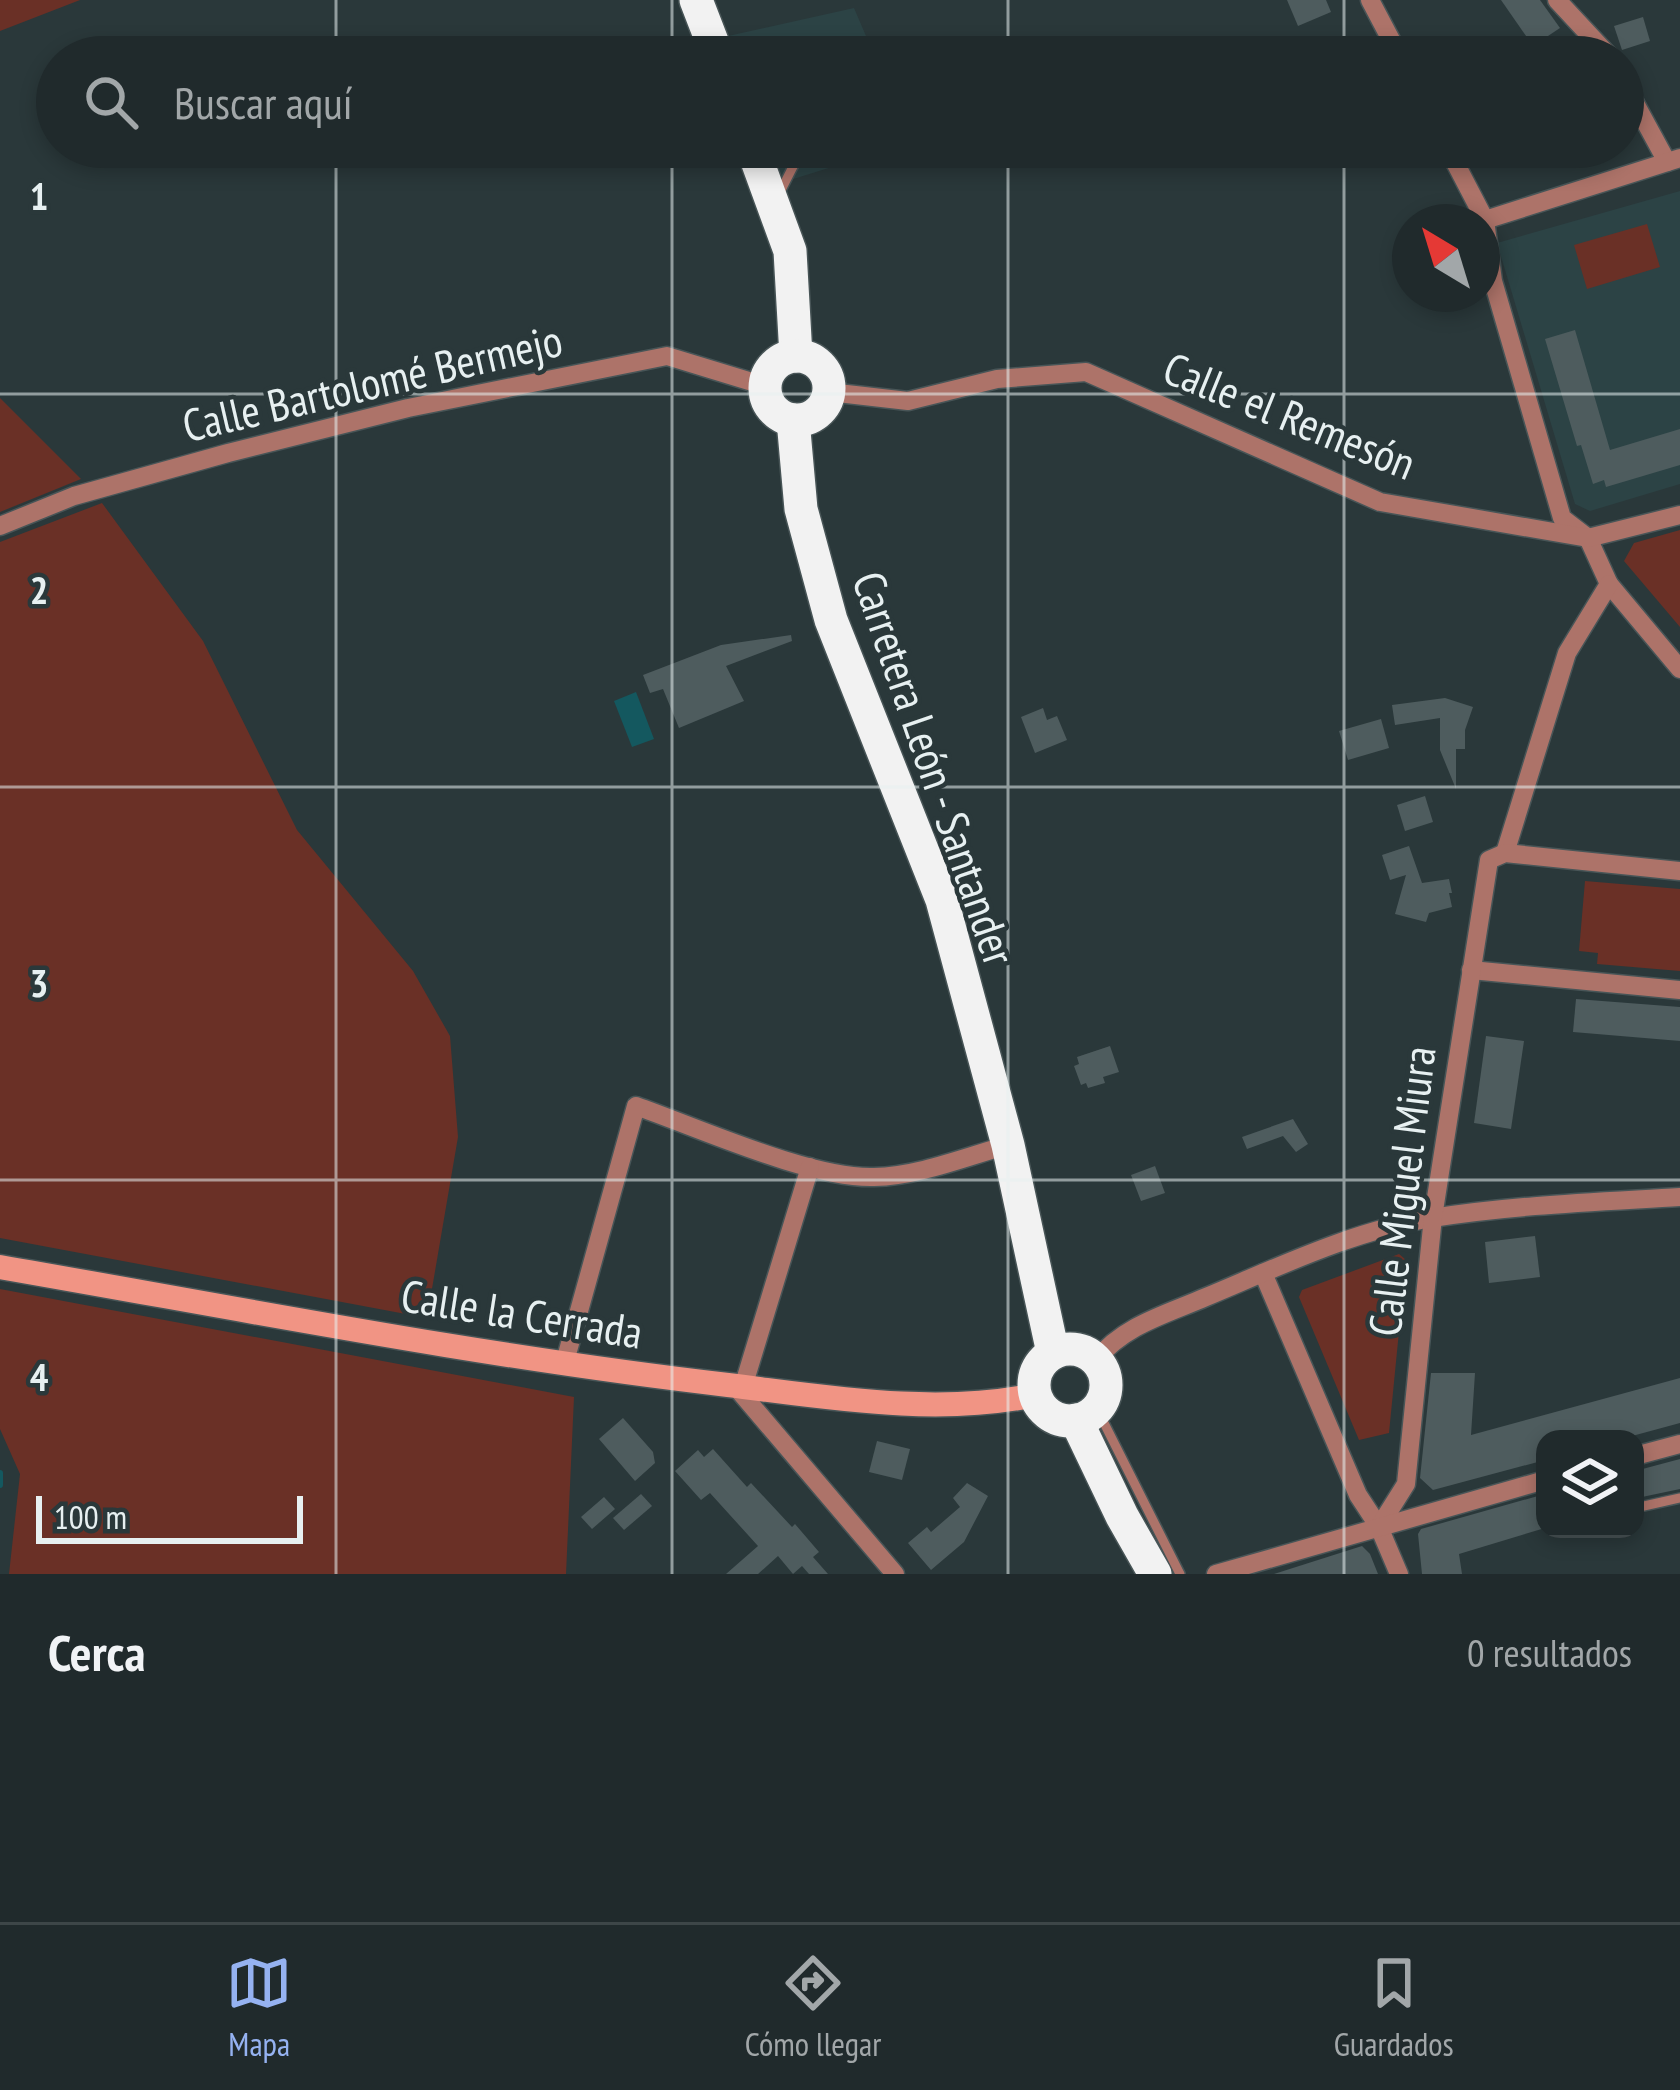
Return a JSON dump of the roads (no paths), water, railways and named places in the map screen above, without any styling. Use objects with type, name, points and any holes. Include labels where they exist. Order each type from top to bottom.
[{"type":"highway","points":[[696,0],[710,36]]},
{"type":"highway","points":[[759,168],[790,251],[796,356]]},
{"type":"highway","points":[[796,356],[820,365],[829,392],[824,407],[814,416],[794,420],[771,408],[765,386],[773,367],[796,356]]},
{"type":"highway","name":"Carretera León - Santander","points":[[794,420],[801,509],[831,620],[942,900],[1008,1145],[1053,1353]]},
{"type":"highway","points":[[1087,1415],[1053,1417],[1036,1395],[1039,1368],[1053,1353],[1076,1349],[1096,1360],[1106,1381],[1087,1415],[1122,1516],[1156,1574]]},
{"type":"street","points":[[1370,0],[1389,36]]},
{"type":"street","points":[[1557,0],[1590,36]]},
{"type":"street","points":[[1500,215],[1673,160],[1644,114]]},
{"type":"street","points":[[1458,168],[1477,204]]},
{"type":"street","points":[[1500,305],[1562,518],[1588,538],[1609,584],[1680,669]]},
{"type":"street","name":"Calle Bartolomé Bermejo","points":[[0,526],[74,496],[228,453],[408,408],[667,356],[765,386]]},
{"type":"street","name":"Calle el Remesón","points":[[829,392],[908,401],[997,379],[1086,371],[1380,502],[1588,538],[1680,515]]},
{"type":"street","name":"Calle Miguel Miura","points":[[1379,1527],[1406,1484],[1433,1217],[1471,970],[1497,857],[1567,652],[1609,584]]},
{"type":"street","points":[[1497,857],[1680,871]]},
{"type":"street","points":[[1471,970],[1680,990]]},
{"type":"street","points":[[564,1365],[637,1106],[847,1176],[903,1174],[1008,1145]]},
{"type":"street","points":[[810,1167],[739,1386],[895,1574]]},
{"type":"street","points":[[1096,1360],[1126,1331],[1263,1273],[1397,1226],[1433,1217],[1572,1203],[1680,1198]]},
{"type":"street","name":"Calle la Cerrada","points":[[0,1267],[564,1365],[845,1399],[956,1403],[1036,1395]]},
{"type":"street","points":[[1263,1273],[1358,1495],[1379,1527],[1399,1574]]},
{"type":"street","points":[[1644,1454],[1680,1444]]},
{"type":"street","points":[[1216,1574],[1536,1483]]},
{"type":"lane","points":[[773,206],[792,168]]},
{"type":"lane","points":[[1087,1415],[1180,1574]]},
{"type":"lane","points":[[1644,1506],[1680,1498]]},
{"type":"water","points":[[636,692],[654,739],[632,747],[614,701]]},
{"type":"waterway","points":[[0,1473],[0,1485]]}]
